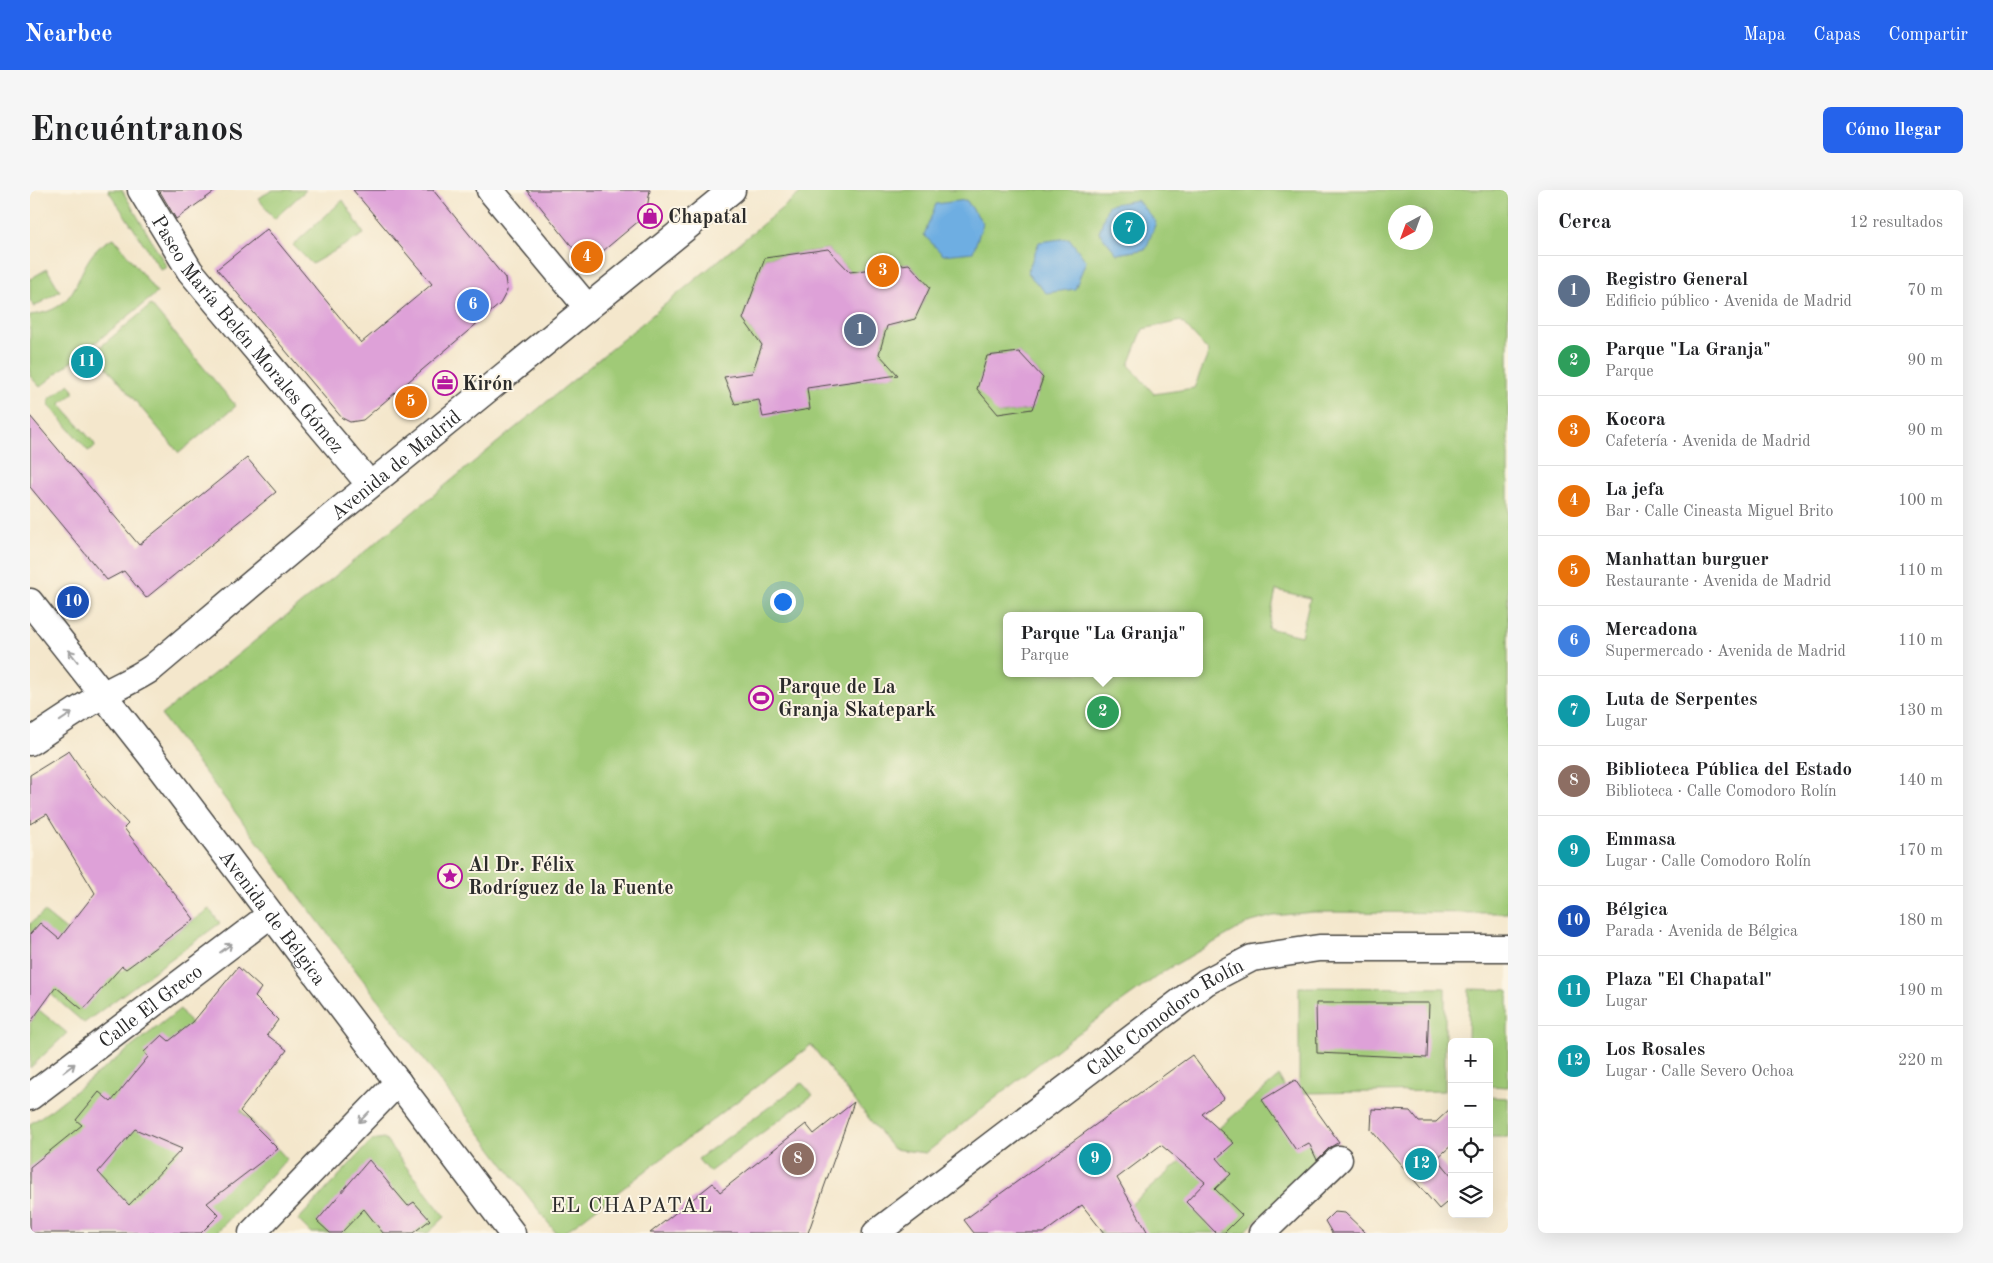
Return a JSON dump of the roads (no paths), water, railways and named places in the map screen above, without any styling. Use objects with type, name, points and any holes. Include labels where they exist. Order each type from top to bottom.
[{"type":"street","name":"Paseo María Belén Morales Gómez","points":[[141,190],[190,271],[361,474]]},
{"type":"street","points":[[490,190],[587,307]]},
{"type":"street","name":"Avenida de Madrid","points":[[30,742],[103,695],[138,678],[152,668],[338,510],[732,190]]},
{"type":"street","name":"Avenida de Bélgica","points":[[30,602],[103,695],[512,1233]]},
{"type":"street","name":"Calle El Greco","points":[[30,1097],[270,914]]},
{"type":"street","name":"Calle Comodoro Rolín","points":[[876,1233],[1206,982],[1252,958],[1319,948],[1508,948]]},
{"type":"street","points":[[252,1233],[398,1082]]},
{"type":"street","points":[[1262,1233],[1339,1159]]},
{"type":"water","points":[[966,200],[983,223],[973,252],[943,255],[924,235],[936,204]]},
{"type":"water","points":[[1137,200],[1156,222],[1146,249],[1117,254],[1099,232],[1108,205]]},
{"type":"water","points":[[1069,238],[1086,261],[1075,289],[1046,293],[1027,273],[1039,242]]},
{"type":"place","name":"Chapatal","points":[[650,216]]},
{"type":"place","name":"Luta de Serpentes","points":[[1129,228]]},
{"type":"place","name":"La jefa","points":[[587,257]]},
{"type":"place","name":"Kocora","points":[[883,271]]},
{"type":"place","name":"Mercadona","points":[[473,305]]},
{"type":"place","name":"Registro General","points":[[860,330]]},
{"type":"place","name":"Plaza \"El Chapatal\"","points":[[87,362]]},
{"type":"place","name":"Kirón","points":[[445,383]]},
{"type":"place","name":"Manhattan burguer","points":[[411,402]]},
{"type":"place","name":"Bélgica","points":[[73,602]]},
{"type":"place","name":"Parque de La Granja Skatepark","points":[[761,698]]},
{"type":"place","name":"Parque \"La Granja\"","points":[[1103,712]]},
{"type":"place","name":"Al Dr. Félix Rodríguez de la Fuente","points":[[450,876]]},
{"type":"place","name":"Biblioteca Pública del Estado","points":[[798,1159]]},
{"type":"place","name":"Emmasa","points":[[1095,1159]]},
{"type":"place","name":"Los Rosales","points":[[1421,1164]]},
{"type":"district","name":"EL CHAPATAL","points":[[632,1205]]}]
